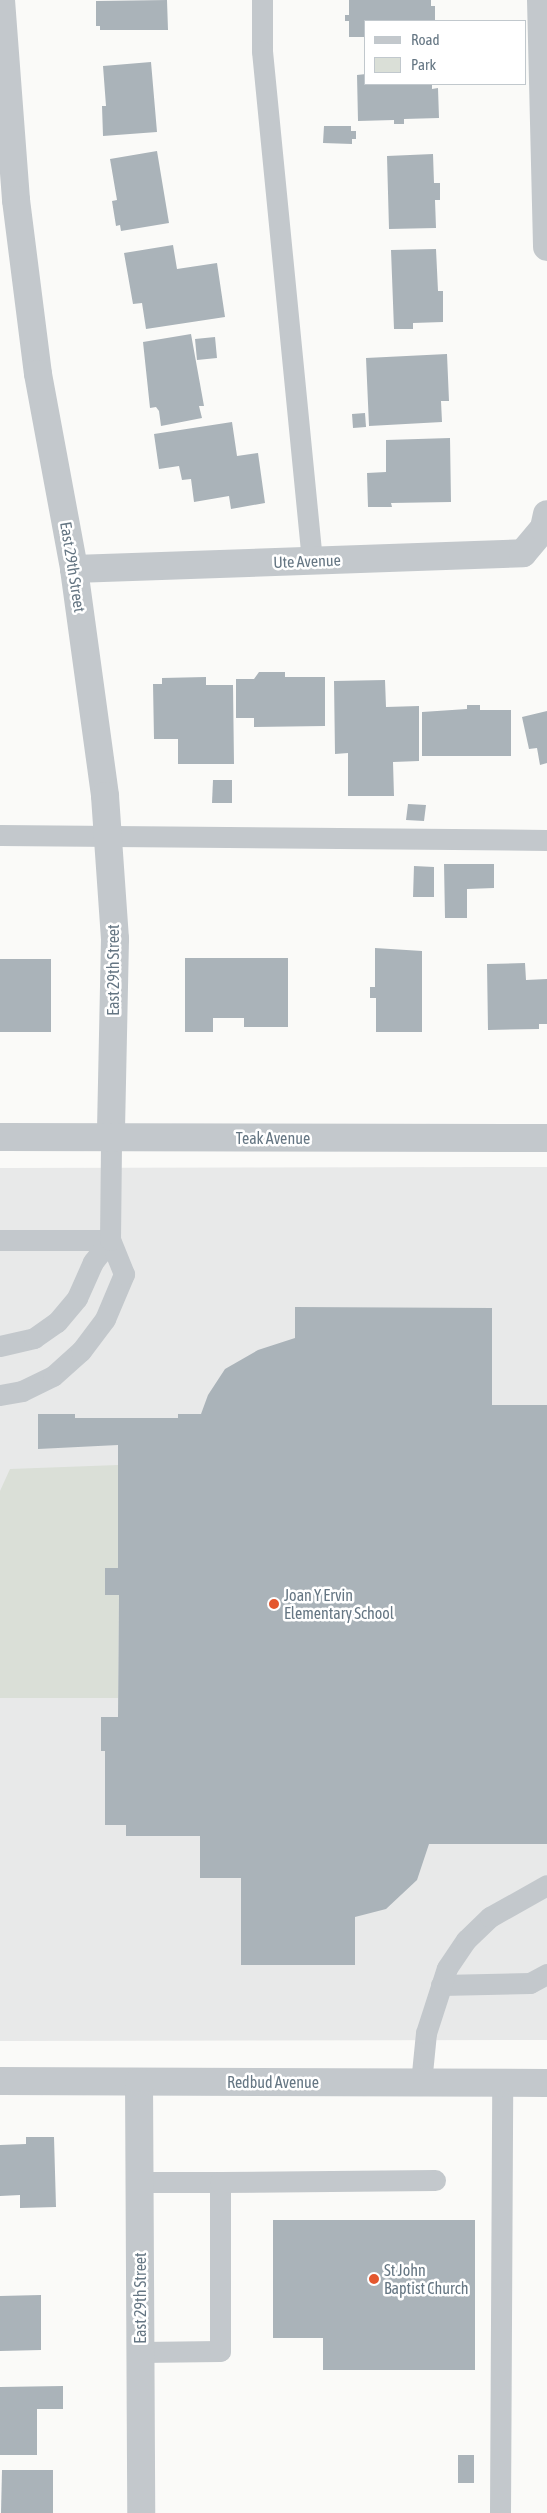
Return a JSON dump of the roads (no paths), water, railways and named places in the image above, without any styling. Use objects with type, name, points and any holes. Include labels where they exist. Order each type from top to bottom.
[{"type":"street","name":"East 29th Street","points":[[1,0],[16,200],[38,374],[74,569],[109,837],[115,939],[111,1137]]},
{"type":"street","points":[[541,0],[547,247]]},
{"type":"street","name":"Ute Avenue","points":[[74,569],[523,553],[544,528],[547,514]]},
{"type":"street","name":"Teak Avenue","points":[[0,1137],[547,1138]]},
{"type":"street","name":"Redbud Avenue","points":[[0,2081],[547,2083]]},
{"type":"street","name":"East 29th Street","points":[[139,2082],[141,2513]]},
{"type":"lane","points":[[262,0],[262,51],[312,561]]},
{"type":"lane","points":[[0,835],[547,840]]},
{"type":"lane","points":[[0,1395],[22,1391],[53,1376],[81,1351],[105,1320],[124,1274],[110,1240],[111,1137]]},
{"type":"lane","points":[[0,1240],[110,1240]]},
{"type":"lane","points":[[0,1346],[34,1338],[57,1322],[77,1298],[93,1262],[110,1240]]},
{"type":"lane","points":[[421,2082],[426,2033],[447,1968],[466,1940],[490,1917],[547,1885]]},
{"type":"lane","points":[[441,1985],[541,1980]]},
{"type":"lane","points":[[500,2513],[502,2083]]},
{"type":"lane","points":[[140,2182],[435,2180]]},
{"type":"lane","points":[[140,2352],[220,2351],[220,2182]]},
{"type":"place","name":"Joan Y Ervin Elementary School","points":[[274,1604]]},
{"type":"place","name":"St John Baptist Church","points":[[374,2279]]}]
